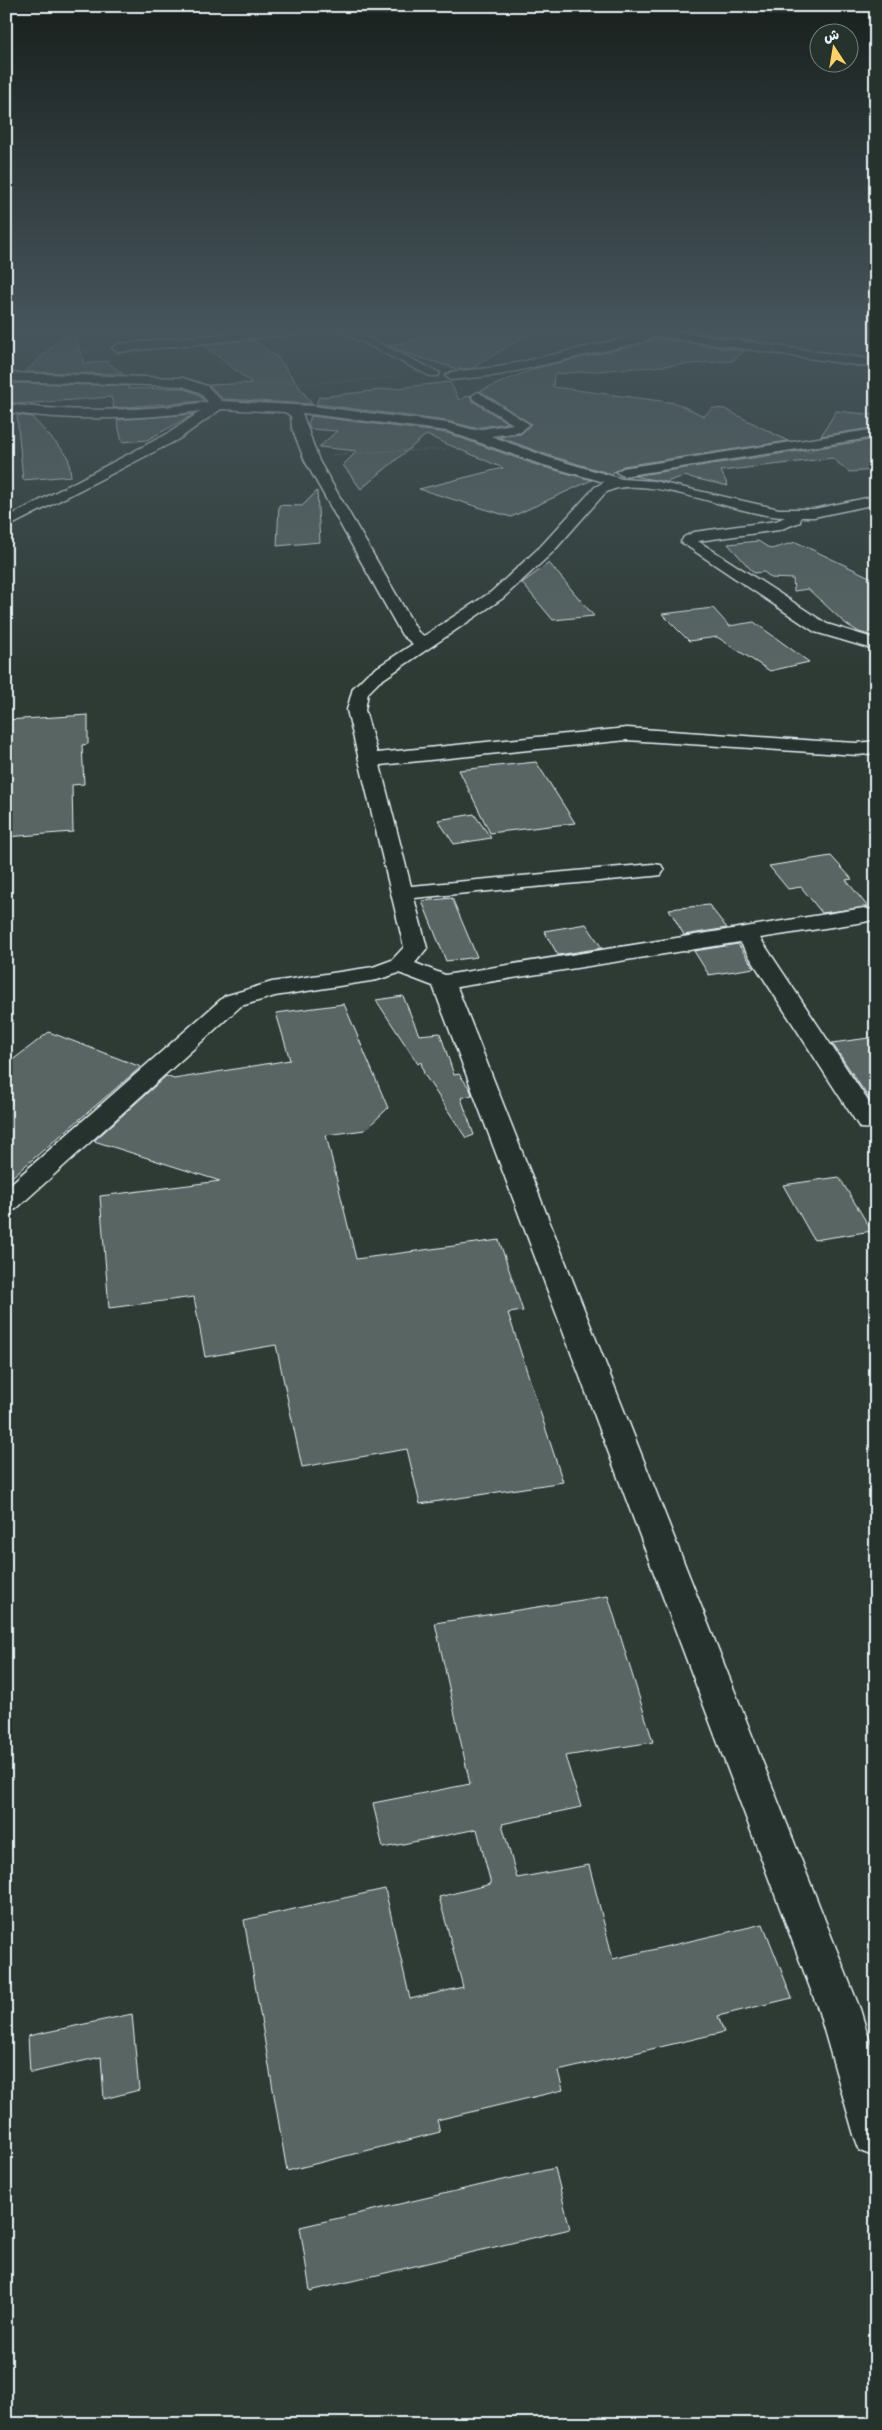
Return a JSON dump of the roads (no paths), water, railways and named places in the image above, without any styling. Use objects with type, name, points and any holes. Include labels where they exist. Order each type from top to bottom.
[{"type":"street","points":[[6,524],[160,443]]},
{"type":"street","points":[[305,443],[309,455],[411,635],[424,643]]},
{"type":"street","points":[[498,443],[542,460],[612,480],[654,485],[779,513],[814,513],[876,500]]},
{"type":"street","points":[[612,480],[612,473],[807,443]]},
{"type":"street","points":[[6,1203],[233,1001],[272,989],[376,974],[400,965],[416,948],[356,710],[360,692],[373,678],[497,595],[547,549],[600,490],[612,480]]},
{"type":"street","points":[[796,514],[795,520],[779,525],[694,537],[689,542],[821,628],[876,645]]},
{"type":"street","points":[[369,760],[626,734],[838,748],[876,748]]},
{"type":"street","points":[[402,893],[653,870]]},
{"type":"street","points":[[400,965],[444,982],[864,915]]},
{"type":"street","points":[[746,934],[873,1126]]},
{"type":"street","points":[[444,982],[839,2009],[876,2135]]}]
